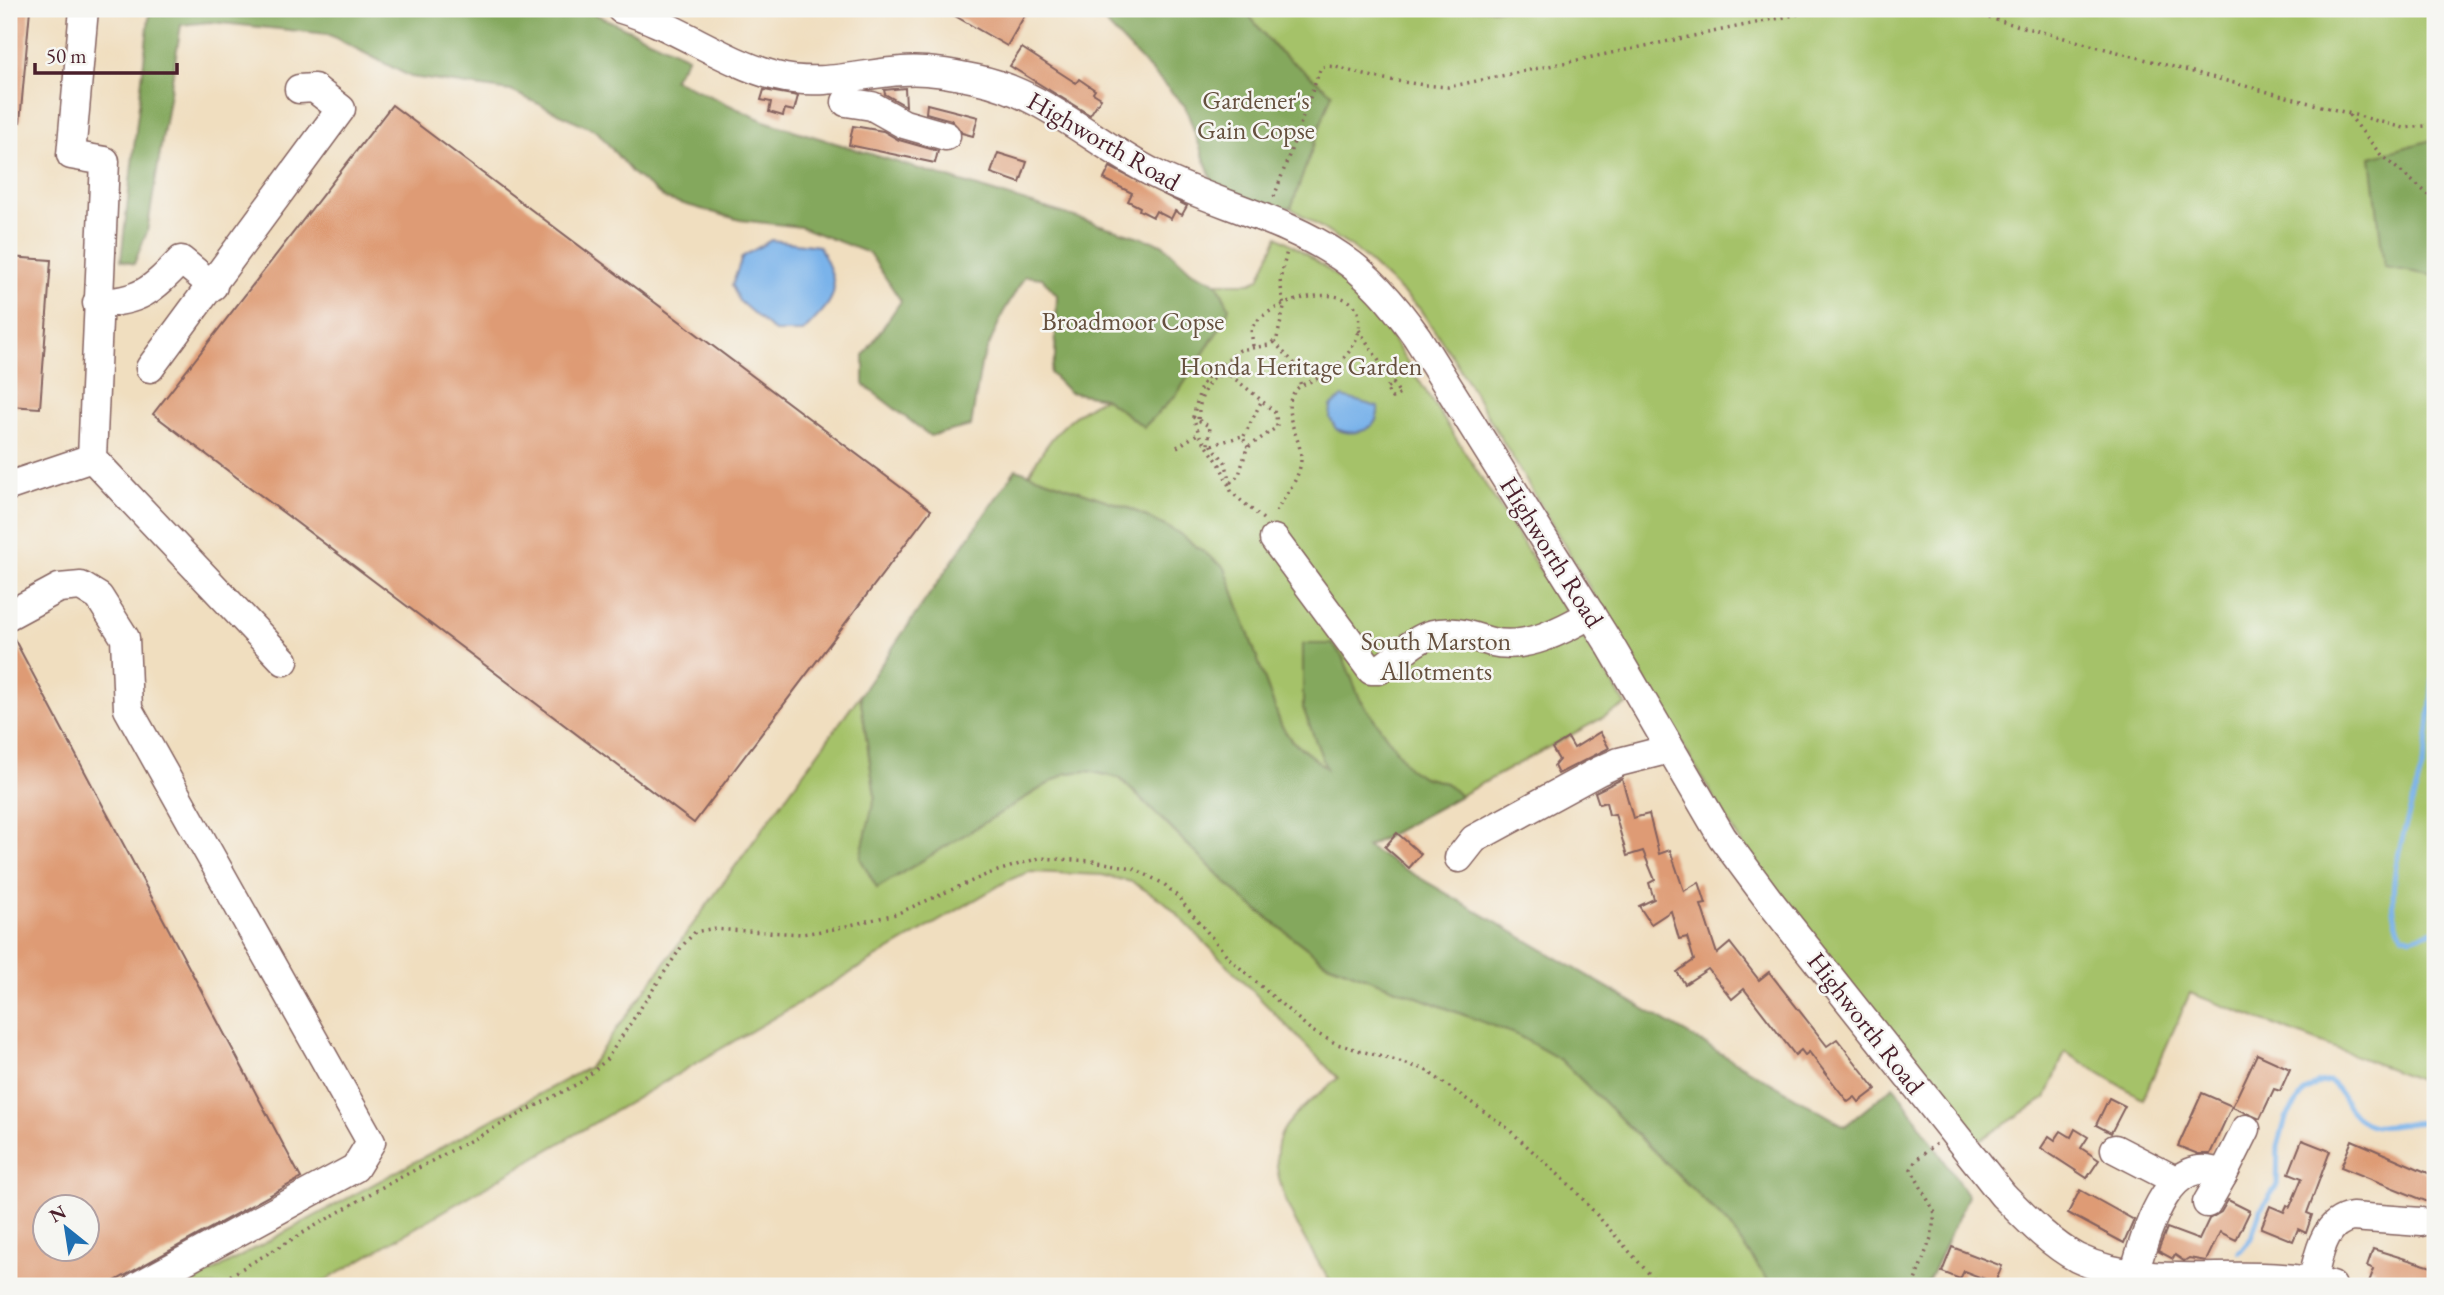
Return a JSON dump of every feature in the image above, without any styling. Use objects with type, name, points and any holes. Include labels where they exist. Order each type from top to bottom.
[{"type":"street","points":[[84,9],[71,155],[106,161],[97,303],[92,458],[284,661]]},
{"type":"street","name":"Highworth Road","points":[[621,9],[681,32],[776,76],[831,81],[923,71],[1003,86],[1037,102],[1153,173],[1294,231],[1344,259],[1371,282],[1408,323],[1591,614],[1740,862],[1986,1175],[2038,1229],[2079,1259],[2133,1278],[2162,1280],[2256,1276],[2322,1284]]},
{"type":"street","points":[[872,75],[859,104],[904,124],[946,136]]},
{"type":"street","points":[[150,368],[341,109],[314,88],[299,89]]},
{"type":"street","points":[[97,303],[125,302],[156,286],[181,260],[213,285]]},
{"type":"street","points":[[9,486],[92,458]]},
{"type":"street","points":[[1273,534],[1371,670],[1382,668],[1416,642],[1434,634],[1455,632],[1498,643],[1516,642],[1555,633],[1591,614]]},
{"type":"street","points":[[9,615],[59,588],[81,586],[99,597],[125,638],[128,709],[372,1142],[355,1168],[138,1286]]},
{"type":"street","points":[[1459,858],[1474,839],[1599,771],[1619,762],[1670,749]]},
{"type":"street","points":[[2207,1203],[2246,1129]]},
{"type":"street","points":[[2115,1149],[2175,1180]]},
{"type":"street","points":[[2133,1278],[2159,1208],[2175,1180],[2192,1169],[2212,1169],[2223,1175]]},
{"type":"street","points":[[2322,1284],[2324,1238],[2342,1208],[2352,1217],[2421,1222]]},
{"type":"path","points":[[1265,218],[1321,67],[1333,65],[1352,73],[1410,84],[1448,87],[1823,9]]},
{"type":"path","points":[[1955,9],[2404,128],[2435,125]]},
{"type":"path","points":[[2347,113],[2381,155],[2435,200]]},
{"type":"path","points":[[1274,342],[1284,305],[1281,272],[1294,231]]},
{"type":"path","points":[[1253,346],[1250,334],[1254,323],[1262,315],[1316,294],[1344,299],[1356,314],[1359,330],[1394,383],[1400,394],[1392,398],[1385,387],[1394,383]]},
{"type":"path","points":[[1273,534],[1276,513],[1301,464],[1300,449],[1289,410],[1293,394],[1301,386],[1338,364],[1359,330]]},
{"type":"path","points":[[1195,418],[1207,384],[1225,373],[1233,375],[1276,414],[1277,427],[1248,447],[1239,475],[1231,482],[1225,462],[1199,433],[1195,418],[1203,382],[1231,357],[1253,346],[1274,342]]},
{"type":"path","points":[[1274,342],[1294,363],[1301,386]]},
{"type":"path","points":[[1248,447],[1244,436],[1261,402]]},
{"type":"path","points":[[1195,418],[1210,427],[1210,445],[1238,500],[1258,512],[1273,534]]},
{"type":"path","points":[[1177,447],[1199,433]]},
{"type":"path","points":[[1210,445],[1244,436]]},
{"type":"path","points":[[212,1286],[375,1191],[581,1082],[606,1060],[682,946],[695,932],[710,929],[802,934],[834,929],[897,914],[988,874],[1039,858],[1051,858],[1119,864],[1164,884],[1239,967],[1312,1031],[1337,1044],[1424,1069],[1506,1127],[1572,1187],[1660,1286]]},
{"type":"path","points":[[1913,1286],[1931,1238],[1935,1213],[1911,1169],[1916,1160],[1951,1132]]},
{"type":"green space","name":"Broadmoor Copse","points":[[150,9],[584,9],[688,57],[673,79],[764,121],[1162,244],[1191,271],[1217,283],[1229,307],[1225,320],[1177,394],[1144,427],[1104,398],[1069,392],[1050,373],[1055,358],[1057,295],[1042,278],[1025,276],[1003,313],[981,364],[971,426],[930,436],[864,385],[864,355],[901,301],[869,253],[801,227],[740,220],[666,199],[632,173],[597,131],[511,91],[411,77],[328,34],[210,22],[181,25],[147,232],[134,264],[121,260]]},
{"type":"green space","name":"Gardener's Gain Copse","points":[[1092,9],[1244,9],[1275,48],[1332,93],[1291,208],[1242,202],[1215,188],[1185,106]]},
{"type":"green space","points":[[1244,9],[2435,9],[2435,1086],[2190,993],[2143,1099],[2065,1052],[2046,1098],[1972,1145],[1762,879],[1454,359],[1419,308],[1357,251],[1291,208],[1331,93],[1275,48]]},
{"type":"green space","points":[[2435,139],[2435,276],[2384,267],[2371,157]]},
{"type":"green space","points":[[1278,236],[1335,275],[1360,297],[1383,324],[1626,705],[1366,847],[1327,769],[1291,740],[1281,725],[1225,568],[1177,532],[1131,509],[1029,474],[1060,429],[1080,412],[1104,398],[1144,427],[1177,394],[1229,307],[1217,283],[1250,283],[1259,279]]},
{"type":"green space","points":[[1016,469],[1131,509],[1177,532],[1225,568],[1281,725],[1291,740],[1326,768],[1303,708],[1303,644],[1332,644],[1343,657],[1360,699],[1409,768],[1423,777],[1446,783],[1460,796],[1367,847],[1845,1126],[1894,1086],[1968,1196],[1926,1286],[1772,1286],[1728,1224],[1561,1060],[1517,1035],[1325,962],[1243,899],[1120,778],[1088,771],[1066,773],[877,888],[860,858],[875,796],[860,695]]},
{"type":"green space","points":[[860,695],[875,796],[869,827],[877,888],[1066,773],[1088,771],[1119,778],[1243,899],[1325,962],[1517,1035],[1561,1060],[1728,1224],[1772,1286],[1333,1286],[1290,1210],[1277,1166],[1277,1147],[1290,1121],[1338,1078],[1166,903],[1132,882],[1102,875],[1029,872],[1009,880],[316,1286],[186,1286],[589,1067]]},
{"type":"water","points":[[771,240],[819,246],[832,274],[834,284],[830,301],[803,332],[775,332],[739,301],[732,286],[742,257]]},
{"type":"water","points":[[1343,397],[1378,407],[1375,422],[1358,432],[1336,429],[1330,418],[1331,406]]},
{"type":"building","points":[[9,9],[30,9],[20,122],[9,121]]},
{"type":"building","points":[[943,9],[1014,9],[1025,15],[1007,46]]},
{"type":"building","points":[[1022,48],[1076,83],[1079,79],[1095,90],[1093,93],[1101,98],[1090,115],[1010,66]]},
{"type":"building","points":[[905,88],[906,106],[885,94],[884,90]]},
{"type":"building","points":[[764,90],[798,96],[794,111],[785,109],[783,116],[769,112],[771,102],[761,100]]},
{"type":"building","points":[[927,104],[978,117],[973,136],[962,133],[951,120],[926,113]]},
{"type":"building","points":[[392,105],[931,510],[694,823],[153,414]]},
{"type":"building","points":[[853,126],[883,131],[899,140],[938,151],[935,163],[849,145]]},
{"type":"building","points":[[998,153],[1027,162],[1020,183],[991,173]]},
{"type":"building","points":[[1110,167],[1187,206],[1182,215],[1175,211],[1171,219],[1156,211],[1153,217],[1139,210],[1140,207],[1128,201],[1132,193],[1104,179]]},
{"type":"building","points":[[9,257],[51,260],[40,408],[9,406]]},
{"type":"building","points":[[10,631],[301,1178],[106,1286],[9,1286]]},
{"type":"building","points":[[1600,732],[1609,748],[1558,774],[1554,766],[1559,760],[1552,748],[1568,738],[1574,748]]},
{"type":"building","points":[[1622,779],[1633,818],[1649,814],[1659,854],[1670,850],[1684,891],[1699,882],[1706,904],[1701,905],[1717,954],[1730,943],[1759,980],[1769,972],[1827,1046],[1837,1039],[1876,1089],[1859,1102],[1855,1097],[1848,1102],[1809,1052],[1805,1055],[1801,1050],[1795,1055],[1744,989],[1732,999],[1708,969],[1685,984],[1677,972],[1694,960],[1687,937],[1679,939],[1671,911],[1651,924],[1639,906],[1654,899],[1649,883],[1655,880],[1643,851],[1627,856],[1615,814],[1609,815],[1606,802],[1599,804],[1595,792]]},
{"type":"building","points":[[1397,833],[1421,854],[1409,868],[1385,847]]},
{"type":"building","points":[[2257,1054],[2290,1069],[2280,1091],[2274,1089],[2260,1119],[2232,1107]]},
{"type":"building","points":[[2202,1093],[2232,1106],[2210,1154],[2198,1154],[2178,1146]]},
{"type":"building","points":[[2109,1098],[2125,1106],[2111,1133],[2096,1125]]},
{"type":"building","points":[[2075,1129],[2088,1137],[2081,1148],[2099,1160],[2087,1178],[2041,1148],[2049,1136],[2055,1140],[2061,1131],[2071,1137]]},
{"type":"building","points":[[2302,1140],[2330,1151],[2307,1213],[2312,1215],[2306,1233],[2298,1229],[2293,1241],[2261,1228],[2270,1206],[2284,1212],[2287,1205],[2290,1207],[2302,1178],[2289,1173]]},
{"type":"building","points":[[2352,1140],[2435,1176],[2435,1185],[2428,1202],[2341,1167]]},
{"type":"building","points":[[2080,1190],[2134,1220],[2124,1243],[2068,1213]]},
{"type":"building","points":[[2228,1200],[2250,1211],[2236,1240],[2220,1232],[2206,1261],[2189,1258],[2184,1261],[2175,1255],[2173,1259],[2158,1251],[2167,1228],[2199,1240],[2209,1219],[2221,1212]]},
{"type":"building","points":[[1952,1247],[2002,1266],[1995,1283],[1964,1271],[1960,1279],[1942,1272]]},
{"type":"building","points":[[2373,1249],[2435,1268],[2435,1286],[2381,1286],[2369,1282],[2374,1269],[2367,1266]]},
{"type":"waterway","points":[[2435,667],[2426,752],[2395,870],[2393,894],[2395,916],[2402,935],[2412,938],[2435,930]]},
{"type":"waterway","points":[[2239,1252],[2251,1238],[2260,1211],[2277,1185],[2278,1146],[2286,1118],[2305,1091],[2319,1083],[2330,1081],[2355,1116],[2369,1124],[2435,1125]]},
{"type":"park label","name":"Honda Heritage Garden","points":[[1301,366]]},
{"type":"park label","name":"South Marston Allotments","points":[[1436,656]]}]
